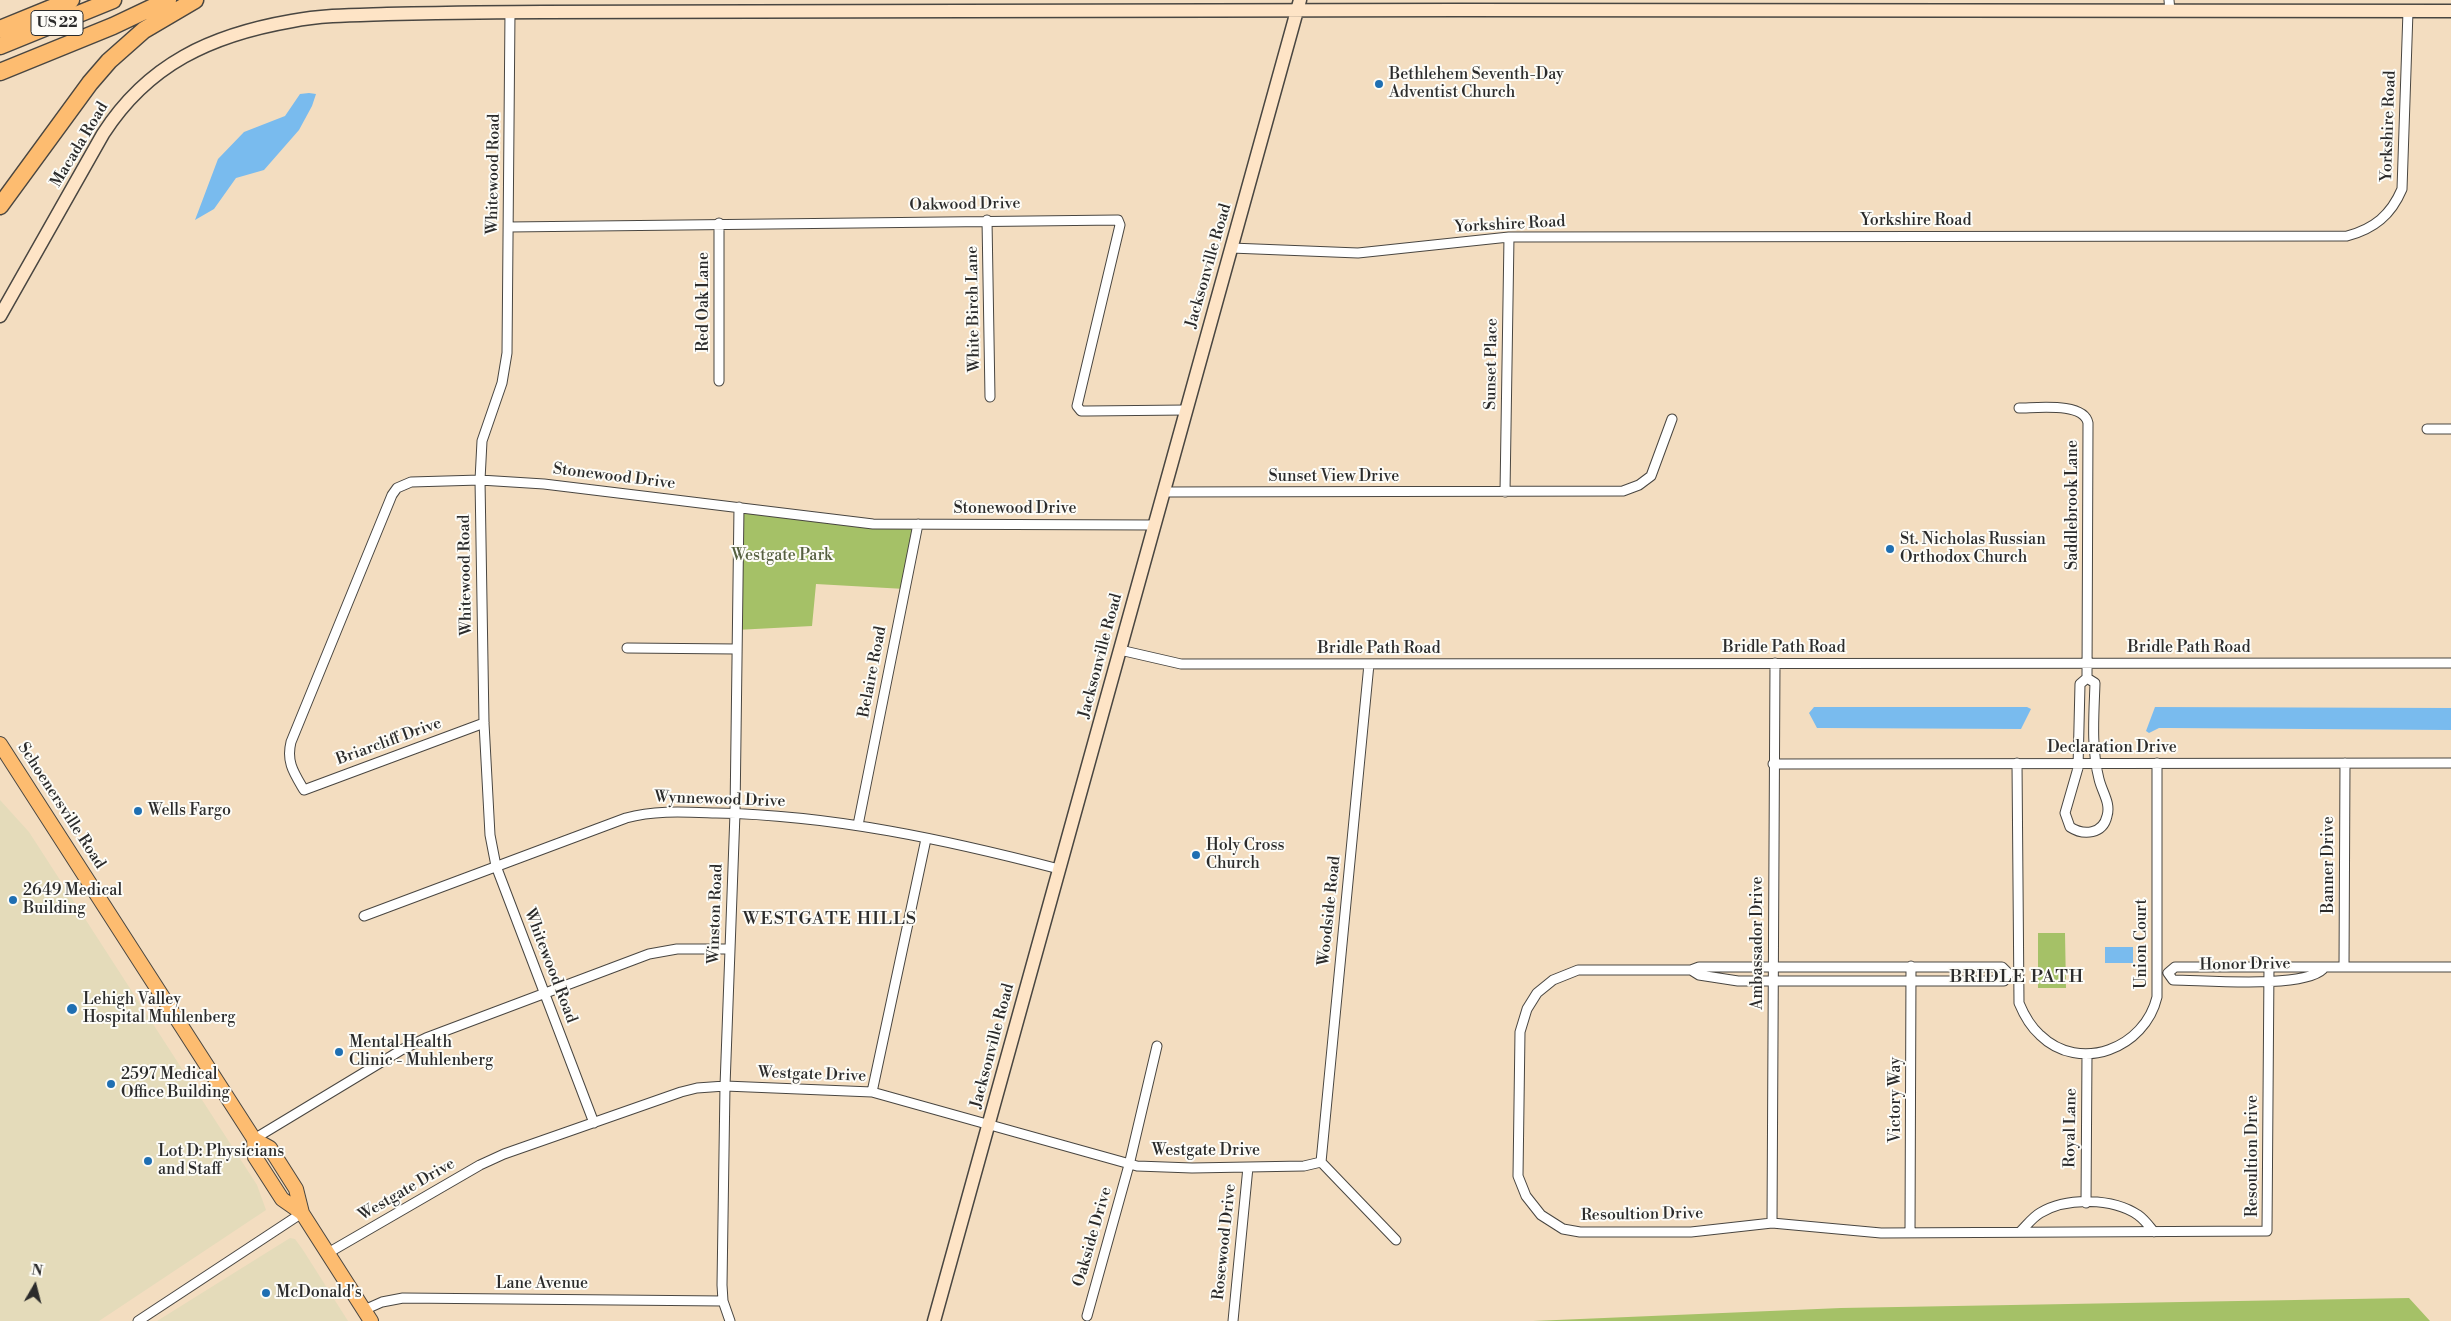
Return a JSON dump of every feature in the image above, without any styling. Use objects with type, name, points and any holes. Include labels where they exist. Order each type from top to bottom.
[{"type":"highway","name":"US 22","points":[[0,29],[71,0]]},
{"type":"highway","name":"US 22","points":[[0,46],[113,0]]},
{"type":"highway","points":[[0,72],[113,26],[168,0]]},
{"type":"highway","points":[[0,206],[108,61],[144,30],[195,0]]},
{"type":"main road","name":"Schoenersville Road","points":[[0,744],[254,1139],[270,1148],[296,1189],[302,1213],[368,1315]]},
{"type":"street","name":"Jacksonville Road","points":[[934,1321],[1298,5]]},
{"type":"street","name":"Macada Road","points":[[0,316],[111,121],[135,92],[164,68],[195,51],[272,25],[308,18],[352,15],[845,6],[2170,6],[2451,11]]},
{"type":"street","name":"Yorkshire Road","points":[[1231,248],[1358,253],[1509,237],[2347,236],[2370,228],[2382,220],[2394,207],[2402,189],[2408,11]]},
{"type":"street","name":"Whitewood Road","points":[[510,12],[506,368],[482,441],[480,480],[484,723],[490,835],[496,866],[594,1123]]},
{"type":"street","name":"White Birch Lane","points":[[988,220],[990,397]]},
{"type":"street","name":"Oakwood Drive","points":[[508,227],[719,223],[1118,220],[1120,225],[1077,406],[1081,410],[1087,411],[1186,410]]},
{"type":"street","name":"Red Oak Lane","points":[[719,223],[719,381]]},
{"type":"street","name":"Sunset Place","points":[[1505,492],[1509,237]]},
{"type":"street","name":"Saddlebrook Lane","points":[[2019,408],[2075,409],[2087,418],[2087,663]]},
{"type":"street","name":"Sunset View Drive","points":[[1163,492],[1623,491],[1639,485],[1651,476],[1672,419]]},
{"type":"street","points":[[2427,429],[2451,429]]},
{"type":"street","name":"Stonewood Drive","points":[[304,790],[290,766],[291,742],[392,495],[397,488],[411,482],[480,480],[544,484],[873,524],[1154,525]]},
{"type":"street","name":"Winston Road","points":[[730,1321],[723,1301],[725,1086],[735,813],[739,507]]},
{"type":"street","name":"Belaire Road","points":[[858,825],[918,524]]},
{"type":"street","points":[[627,648],[736,648]]},
{"type":"street","name":"Bridle Path Road","points":[[1120,650],[1181,664],[2451,663]]},
{"type":"street","name":"Ambassador Drive","points":[[1772,1223],[1775,663]]},
{"type":"street","points":[[2087,663],[2087,678],[2080,684],[2078,763],[2065,813],[2070,827],[2084,833],[2099,830],[2108,816],[2108,807],[2100,783],[2094,741],[2094,683],[2087,678]]},
{"type":"street","name":"Woodside Road","points":[[1321,1162],[1369,664]]},
{"type":"street","name":"Briarcliff Drive","points":[[304,790],[484,723]]},
{"type":"street","name":"Union Court","points":[[2017,763],[2013,974],[2019,1003],[2040,1036],[2060,1048],[2087,1054],[2112,1050],[2137,1034],[2156,1002],[2158,973],[2157,763]]},
{"type":"street","name":"Banner Drive","points":[[2344,967],[2345,763]]},
{"type":"street","name":"Declaration Drive","points":[[1773,764],[2451,763]]},
{"type":"street","name":"Wynnewood Drive","points":[[364,916],[636,815],[662,812],[735,813],[813,819],[858,825],[1004,855],[1059,869]]},
{"type":"street","points":[[872,1092],[926,839]]},
{"type":"street","points":[[254,1139],[403,1049],[662,951],[691,948],[730,949]]},
{"type":"street","name":"Resoultion Drive","points":[[1691,970],[1699,975],[1721,980],[1773,981],[2004,981],[2013,974],[2002,966],[1773,966],[1699,967],[1691,970],[1578,970],[1553,980],[1537,994],[1527,1009],[1520,1032],[1519,1181],[1530,1203],[1540,1215],[1563,1229],[1580,1232],[1684,1232],[1772,1223],[1851,1231],[1910,1233],[2267,1231],[2269,966]]},
{"type":"street","name":"Victory Way","points":[[1910,1233],[1911,966]]},
{"type":"street","name":"Honor Drive","points":[[2158,973],[2168,973],[2175,967],[2318,966],[2323,969],[2344,967],[2451,968]]},
{"type":"street","name":"Honor Drive","points":[[2168,973],[2173,980],[2293,981],[2318,974],[2323,969]]},
{"type":"street","name":"Oakside Drive","points":[[1086,1316],[1129,1165],[1157,1046]]},
{"type":"street","name":"Royal Lane","points":[[2086,1203],[2087,1054]]},
{"type":"street","name":"Westgate Drive","points":[[328,1253],[480,1165],[504,1154],[680,1092],[697,1088],[725,1086],[872,1092],[1129,1165],[1160,1168],[1248,1167],[1304,1166],[1321,1162]]},
{"type":"street","points":[[1321,1162],[1396,1240]]},
{"type":"street","name":"Rosewood Drive","points":[[1233,1321],[1248,1167]]},
{"type":"street","points":[[2020,1232],[2041,1212],[2064,1205],[2099,1203],[2126,1208],[2144,1220],[2154,1232]]},
{"type":"street","points":[[138,1321],[302,1213]]},
{"type":"street","name":"Lane Avenue","points":[[368,1315],[382,1302],[403,1298],[723,1301]]},
{"type":"shaded area","name":"Lehigh Valley Hospital Muhlenberg","points":[[0,800],[29,832],[257,1185],[266,1210],[99,1321],[0,1321]]},
{"type":"shaded area","points":[[290,1238],[295,1239],[303,1250],[348,1321],[157,1321]]},
{"type":"green space","name":"Westgate Park","points":[[739,507],[918,524],[905,589],[816,584],[812,626],[736,630]]},
{"type":"green space","points":[[2038,933],[2065,933],[2066,988],[2038,988]]},
{"type":"green space","points":[[2409,1298],[2430,1321],[1533,1321],[1841,1308]]},
{"type":"water","points":[[300,94],[316,94],[312,106],[299,130],[264,170],[236,178],[214,209],[195,220],[218,159],[244,132],[285,116]]},
{"type":"water","points":[[1814,707],[2027,707],[2031,709],[2021,729],[1817,728],[1809,713]]},
{"type":"water","points":[[2155,707],[2451,708],[2451,730],[2159,728],[2149,733],[2146,731]]},
{"type":"water","points":[[2105,947],[2133,947],[2133,963],[2105,963]]},
{"type":"place","name":"Bethlehem Seventh-Day Adventist Church","points":[[1379,84]]},
{"type":"place","name":"St. Nicholas Russian Orthodox Church","points":[[1890,549]]},
{"type":"place","name":"Wells Fargo","points":[[138,811]]},
{"type":"place","name":"Holy Cross Church","points":[[1196,855]]},
{"type":"place","name":"2649 Medical Building","points":[[13,900]]},
{"type":"place","name":"Lehigh Valley Hospital Muhlenberg","points":[[72,1009]]},
{"type":"place","name":"Mental Health Clinic - Muhlenberg","points":[[339,1052]]},
{"type":"place","name":"2597 Medical Office Building","points":[[111,1084]]},
{"type":"place","name":"Lot D: Physicians and Staff","points":[[148,1161]]},
{"type":"place","name":"McDonald's","points":[[266,1293]]},
{"type":"district","name":"WESTGATE HILLS","points":[[830,920]]},
{"type":"district","name":"BRIDLE PATH","points":[[2017,978]]}]
